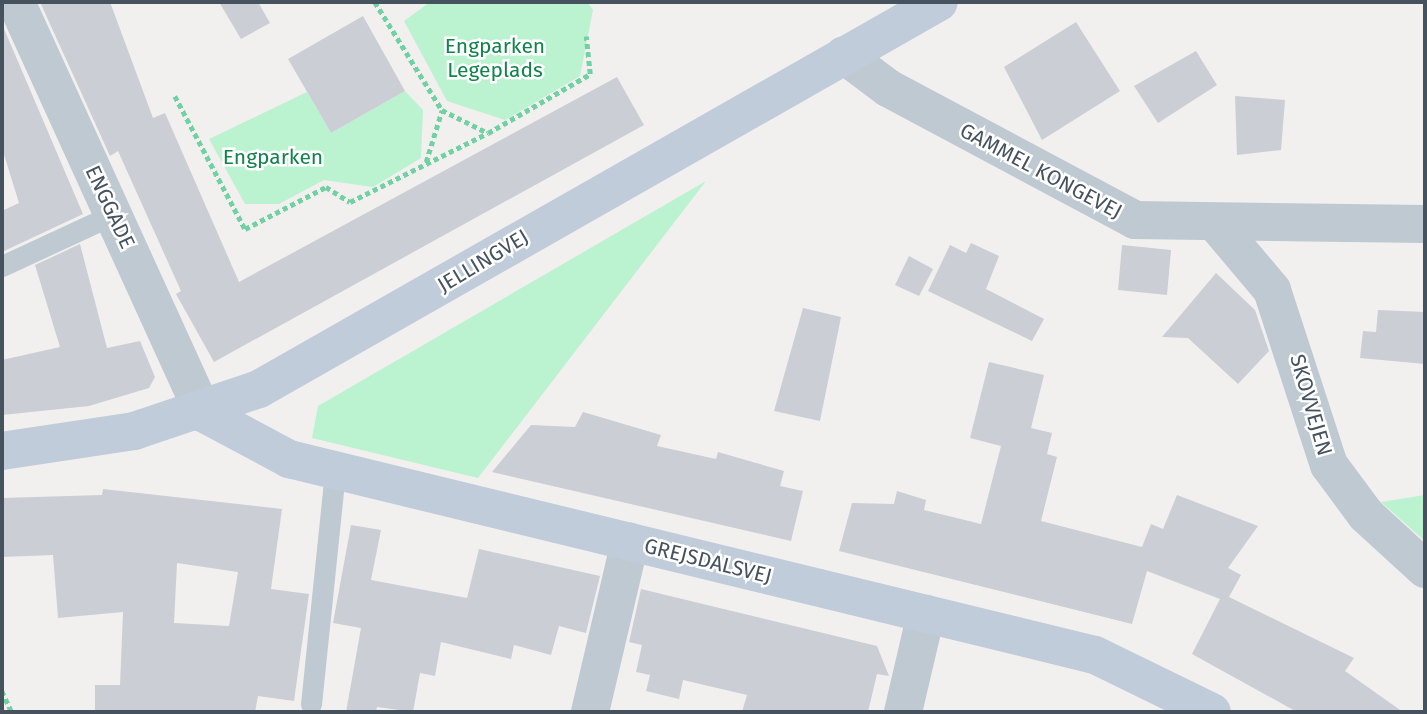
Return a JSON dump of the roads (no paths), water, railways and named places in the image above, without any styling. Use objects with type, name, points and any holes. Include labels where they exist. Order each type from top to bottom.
[{"type":"street","name":"ENGGADE","points":[[16,2],[170,337],[202,413]]},
{"type":"street","name":"JELLINGVEJ","points":[[2,452],[86,441],[202,413],[317,361],[939,2]]},
{"type":"street","name":"GAMMEL KONGEVEJ","points":[[844,55],[888,88],[1089,200],[1135,220],[1218,226],[1425,225]]},
{"type":"street","name":"SKOVVEJEN","points":[[1218,226],[1272,290],[1329,465],[1366,515],[1425,569]]},
{"type":"street","name":"GREJSDALSVEJ","points":[[202,413],[289,459],[1096,655],[1212,712]]},
{"type":"street","points":[[590,712],[630,542]]},
{"type":"street","points":[[903,712],[926,614]]},
{"type":"lane","points":[[2,266],[114,214]]},
{"type":"lane","points":[[311,704],[335,471]]},
{"type":"park label","name":"Engparken Legeplads","points":[[495,58]]},
{"type":"park label","name":"Engparken","points":[[273,157]]}]
